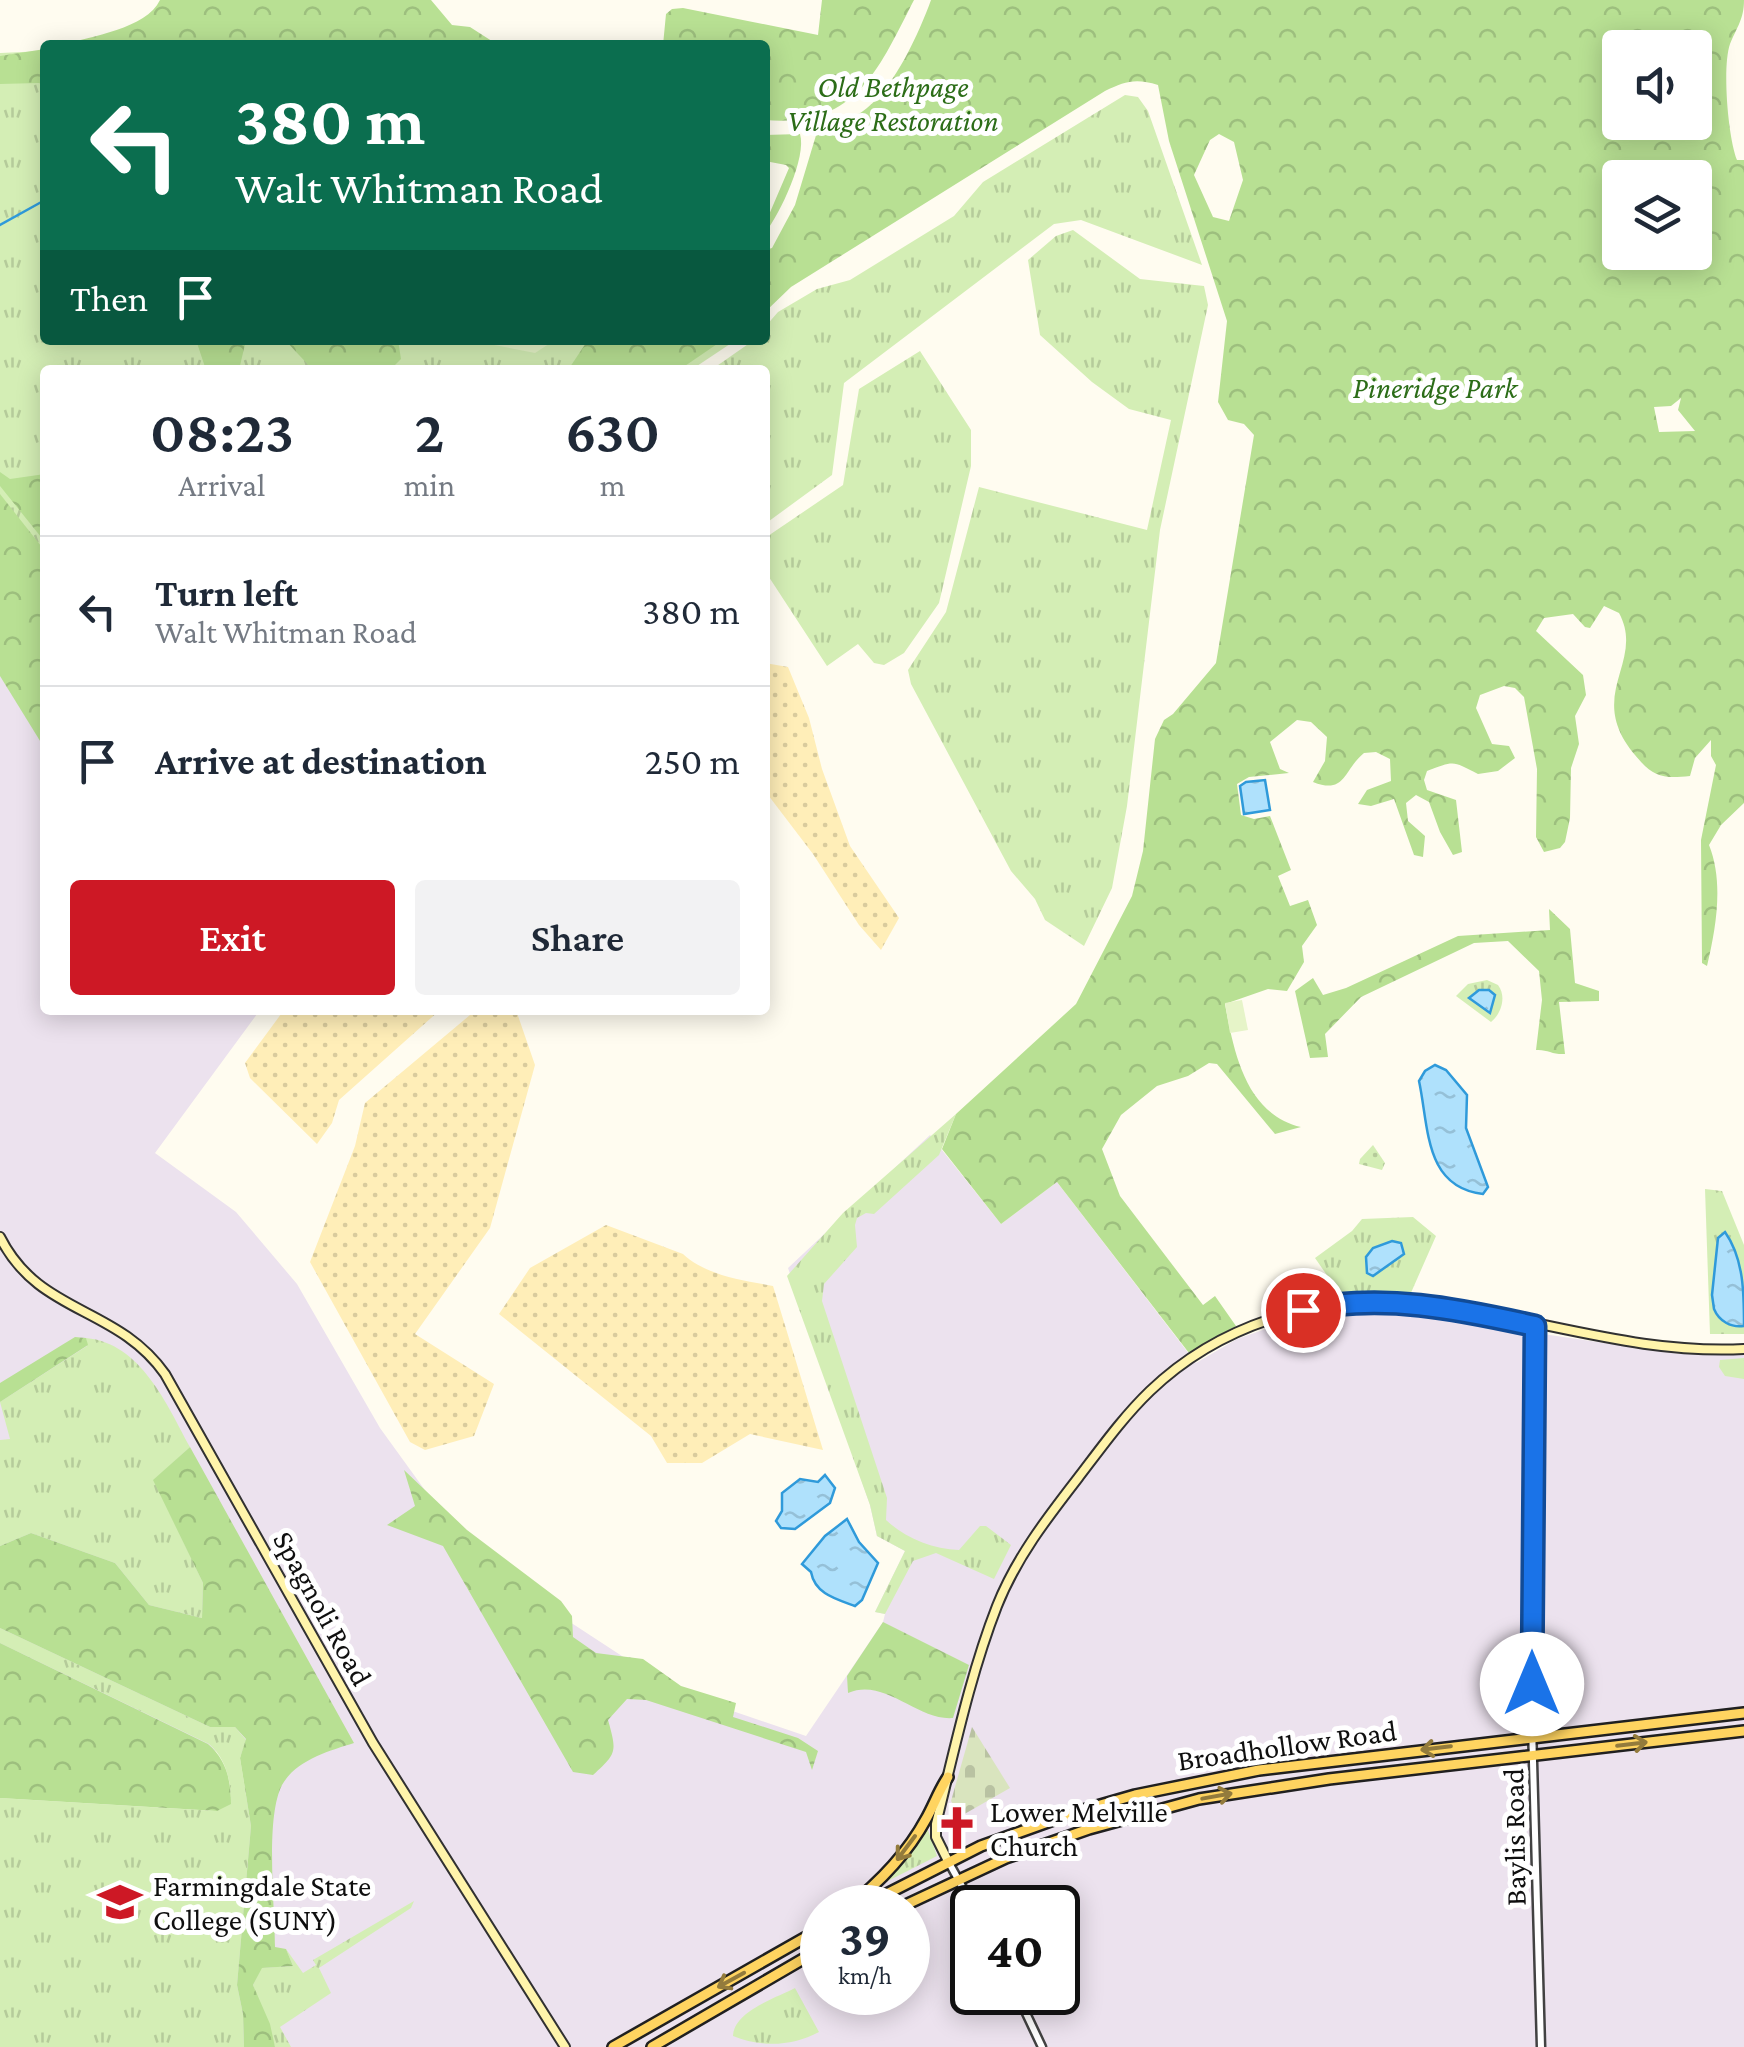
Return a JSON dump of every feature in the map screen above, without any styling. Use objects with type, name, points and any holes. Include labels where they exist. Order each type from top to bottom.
[{"type":"main road","name":"Spagnoli Road","points":[[0,1237],[13,1260],[32,1281],[49,1294],[125,1332],[166,1374],[373,1743],[565,2047]]},
{"type":"main road","points":[[948,1861],[935,1831],[996,1608],[1016,1565],[1119,1424],[1174,1371],[1245,1328],[1286,1314],[1342,1303],[1411,1303],[1681,1349],[1744,1349]]},
{"type":"main road","name":"Broadhollow Road","points":[[903,1885],[948,1861],[1076,1812],[1200,1781],[1259,1770],[1744,1713]]},
{"type":"main road","name":"Broadhollow Road","points":[[930,1892],[1089,1829],[1199,1799],[1293,1784],[1744,1731]]},
{"type":"main road","points":[[874,1885],[926,1820],[948,1776]]},
{"type":"main road","points":[[613,2047],[800,1940]]},
{"type":"main road","points":[[652,2047],[800,1961]]},
{"type":"street","name":"Baylis Road","points":[[1535,1326],[1533,1738],[1541,2047]]},
{"type":"street","points":[[948,1861],[962,1885]]},
{"type":"street","points":[[1027,2015],[1042,2047]]},
{"type":"shaded area","points":[[0,672],[40,727],[40,1015],[256,1015],[155,1153],[236,1212],[297,1284],[380,1428],[448,1522],[550,1609],[677,1692],[806,1736],[883,1622],[885,1614],[875,1612],[905,1551],[877,1536],[870,1505],[788,1268],[930,1135],[1001,1224],[1057,1182],[1196,1363],[1237,1339],[1291,1320],[1368,1309],[1414,1310],[1522,1331],[1680,1354],[1744,1353],[1744,2047],[231,2047],[249,1756],[198,1748],[0,1650]]},
{"type":"green space","points":[[160,0],[431,0],[452,25],[470,27],[490,40],[80,40],[130,25],[153,10]]},
{"type":"green space","points":[[822,0],[914,0],[875,71],[860,89],[843,104],[796,120],[770,120],[770,40],[663,40],[666,14],[683,8],[818,35]]},
{"type":"green space","name":"Pineridge Park","points":[[931,0],[1744,0],[1730,44],[1726,85],[1734,149],[1737,160],[1744,160],[1744,803],[1721,825],[1709,845],[1717,890],[1716,921],[1707,966],[1702,963],[1701,840],[1716,765],[1711,756],[1711,740],[1695,758],[1690,776],[1659,775],[1635,755],[1615,714],[1626,648],[1619,613],[1604,606],[1590,628],[1573,614],[1544,618],[1536,631],[1583,675],[1586,695],[1575,716],[1579,744],[1571,768],[1570,818],[1560,848],[1544,852],[1536,837],[1537,769],[1524,697],[1515,688],[1504,686],[1480,695],[1476,708],[1492,744],[1509,746],[1515,758],[1498,771],[1478,774],[1454,764],[1427,771],[1427,790],[1456,800],[1462,852],[1453,855],[1429,802],[1416,795],[1406,803],[1408,821],[1425,836],[1423,857],[1414,855],[1394,799],[1371,806],[1358,804],[1367,790],[1391,781],[1390,759],[1376,752],[1364,753],[1338,783],[1313,782],[1325,761],[1327,737],[1311,722],[1297,720],[1270,742],[1280,769],[1289,773],[1249,777],[1237,784],[1241,815],[1254,819],[1270,816],[1291,870],[1278,876],[1290,906],[1308,900],[1317,925],[1302,946],[1304,962],[1287,991],[1268,989],[1225,1004],[1238,1061],[1255,1095],[1282,1120],[1301,1127],[1275,1134],[1217,1064],[1209,1063],[1188,1076],[1157,1086],[1121,1115],[1102,1149],[1120,1196],[1203,1305],[1215,1296],[1236,1326],[1189,1353],[1057,1182],[1001,1224],[942,1149],[956,1114],[1076,1004],[1132,896],[1143,851],[1155,739],[1164,720],[1216,663],[1254,435],[1244,424],[1228,420],[1218,402],[1227,321],[1169,141],[1158,85],[1143,82],[1105,91],[791,287],[770,307],[770,249],[795,205],[817,132],[867,108],[905,58]],"holes":[[[1219,134],[1234,142],[1243,180],[1229,221],[1213,217],[1194,175],[1210,140]],[[1681,398],[1678,410],[1695,431],[1659,432],[1654,407],[1671,406]]]},
{"type":"green space","points":[[40,50],[40,84],[0,84],[0,56]]},
{"type":"green space","points":[[40,51],[40,345],[728,345],[698,365],[40,365],[40,727],[0,672],[0,53]]},
{"type":"green space","points":[[1125,95],[1138,97],[1148,111],[1202,265],[1081,220],[1054,224],[844,383],[832,475],[770,520],[770,365],[718,365],[747,345],[770,345],[770,321],[778,312],[817,289],[850,280],[954,216],[983,182]]},
{"type":"green space","points":[[800,134],[801,144],[785,199],[770,225],[770,212],[789,168],[770,162],[770,135]]},
{"type":"green space","points":[[1073,230],[1140,279],[1204,286],[1208,305],[1160,530],[1127,806],[1112,888],[1084,946],[1045,920],[1035,899],[1011,871],[911,684],[908,670],[946,612],[979,487],[1147,530],[1171,420],[1129,409],[1040,335],[1028,260],[1056,236]]},
{"type":"green space","points":[[198,345],[245,345],[240,365],[204,365]]},
{"type":"green space","points":[[290,345],[399,345],[401,359],[395,365],[308,365]]},
{"type":"green space","points":[[494,345],[547,345],[535,353]]},
{"type":"green space","points":[[585,345],[716,345],[686,365],[571,365]]},
{"type":"green space","points":[[920,351],[971,430],[971,466],[939,603],[904,653],[884,665],[874,663],[858,644],[827,666],[770,579],[770,535],[843,485],[859,389]]},
{"type":"green space","points":[[0,472],[10,479],[40,475],[40,536],[0,486]]},
{"type":"green space","points":[[0,494],[40,545],[40,741],[0,676]]},
{"type":"green space","points":[[1549,909],[1570,929],[1575,983],[1599,991],[1599,1001],[1559,1002],[1565,1054],[1536,1050],[1542,1000],[1539,971],[1508,941],[1474,943],[1361,997],[1325,1034],[1328,1057],[1310,1058],[1295,991],[1313,978],[1323,995],[1458,936],[1550,930]]},
{"type":"green space","points":[[1487,980],[1498,985],[1502,995],[1498,1015],[1491,1022],[1456,996],[1468,984]]},
{"type":"green space","points":[[1242,1000],[1248,1030],[1230,1033],[1225,1003]]},
{"type":"green space","points":[[956,1114],[939,1155],[874,1214],[857,1218],[857,1247],[824,1284],[822,1301],[887,1498],[886,1520],[910,1537],[939,1547],[959,1550],[980,1526],[986,1526],[1011,1545],[994,1579],[936,1553],[913,1561],[885,1614],[875,1612],[905,1551],[877,1536],[870,1505],[787,1276],[843,1213]]},
{"type":"green space","points":[[1373,1145],[1385,1163],[1382,1170],[1359,1164]]},
{"type":"green space","points":[[1705,1189],[1722,1191],[1744,1245],[1744,1334],[1710,1334]]},
{"type":"green space","points":[[1413,1217],[1436,1236],[1410,1295],[1342,1297],[1315,1258],[1362,1219]]},
{"type":"green space","points":[[75,1337],[86,1338],[88,1345],[0,1402],[0,1383]]},
{"type":"green space","points":[[86,1338],[105,1342],[137,1364],[161,1395],[190,1447],[154,1480],[203,1583],[202,1618],[149,1605],[115,1563],[31,1533],[0,1546],[0,1440],[10,1439],[0,1402],[87,1346]]},
{"type":"green space","points":[[1744,1358],[1744,1379],[1725,1376],[1719,1367],[1720,1360]]},
{"type":"green space","points":[[190,1447],[354,1743],[296,1769],[282,1785],[277,1800],[272,1840],[275,1947],[286,1949],[293,1966],[262,1968],[253,1985],[275,2047],[244,2047],[237,1985],[251,1826],[240,1758],[246,1739],[235,1727],[210,1727],[0,1628],[0,1546],[31,1533],[115,1563],[149,1605],[202,1618],[203,1583],[153,1480]]},
{"type":"green space","points":[[404,1470],[467,1530],[561,1601],[572,1616],[573,1637],[596,1653],[643,1659],[681,1686],[736,1703],[733,1717],[798,1738],[818,1751],[812,1770],[806,1752],[646,1700],[627,1699],[608,1720],[614,1746],[607,1762],[593,1775],[573,1772],[443,1546],[387,1525],[415,1506]]},
{"type":"green space","points":[[883,1622],[969,1665],[953,1718],[927,1713],[875,1691],[848,1693],[847,1676]]},
{"type":"green space","name":"Farmingdale State College (SUNY)","points":[[0,1628],[210,1727],[235,1727],[246,1740],[240,1758],[251,1826],[237,1985],[244,2047],[0,2047],[0,1798],[216,1811],[231,1803],[226,1770],[209,1744],[0,1643]]},
{"type":"green space","points":[[0,1643],[208,1744],[226,1771],[231,1804],[217,1811],[0,1798]]},
{"type":"green space","points":[[972,1727],[1010,1788],[961,1816],[951,1801]]},
{"type":"green space","points":[[923,1829],[928,1830],[937,1856],[880,1885]]},
{"type":"green space","points":[[414,1901],[411,1908],[319,1968],[331,1993],[280,2027],[291,2047],[275,2047],[253,1985],[261,1968],[293,1966],[286,1949],[303,1973],[316,1965],[313,1960]]},
{"type":"green space","points":[[795,1988],[800,1997],[800,2015],[810,2015],[819,2032],[776,2044],[733,2036],[740,2019]]},
{"type":"sand","points":[[770,664],[788,667],[809,718],[822,769],[850,846],[899,918],[881,950],[859,925],[770,798]]},
{"type":"sand","points":[[280,1015],[434,1015],[339,1100],[332,1123],[317,1144],[250,1078],[245,1063]]},
{"type":"sand","points":[[470,1015],[518,1015],[535,1065],[490,1228],[415,1334],[494,1384],[474,1436],[425,1450],[410,1442],[310,1262],[355,1146],[365,1103]]},
{"type":"sand","points":[[606,1225],[683,1254],[714,1272],[773,1286],[823,1450],[750,1434],[702,1463],[667,1463],[651,1436],[499,1314],[530,1268]]},
{"type":"water","points":[[1265,780],[1270,810],[1244,814],[1240,786]]},
{"type":"water","points":[[1479,990],[1495,995],[1490,1013],[1469,998]]},
{"type":"water","points":[[1435,1065],[1446,1070],[1467,1095],[1466,1128],[1488,1187],[1483,1194],[1450,1180],[1433,1152],[1419,1081]]},
{"type":"water","points":[[1725,1232],[1739,1265],[1744,1326],[1726,1323],[1714,1309],[1718,1238]]},
{"type":"water","points":[[1392,1241],[1401,1243],[1404,1254],[1373,1276],[1367,1273],[1366,1257],[1373,1248]]},
{"type":"water","points":[[825,1475],[835,1488],[830,1503],[795,1529],[781,1528],[776,1521],[782,1511],[782,1493],[800,1479],[818,1482]]},
{"type":"water","points":[[847,1519],[859,1542],[878,1563],[862,1600],[855,1606],[822,1591],[802,1564],[825,1536]]},
{"type":"waterway","points":[[0,225],[40,203]]},
{"type":"place","name":"Lower Melville Church","points":[[957,1828]]},
{"type":"place","name":"Farmingdale State College (SUNY)","points":[[120,1902]]},
{"type":"route","points":[[1303,1310],[1370,1301],[1411,1303],[1535,1326],[1532,1684]]},
{"type":"park label","name":"Old Bethpage Village Restoration","points":[[893,103]]}]
